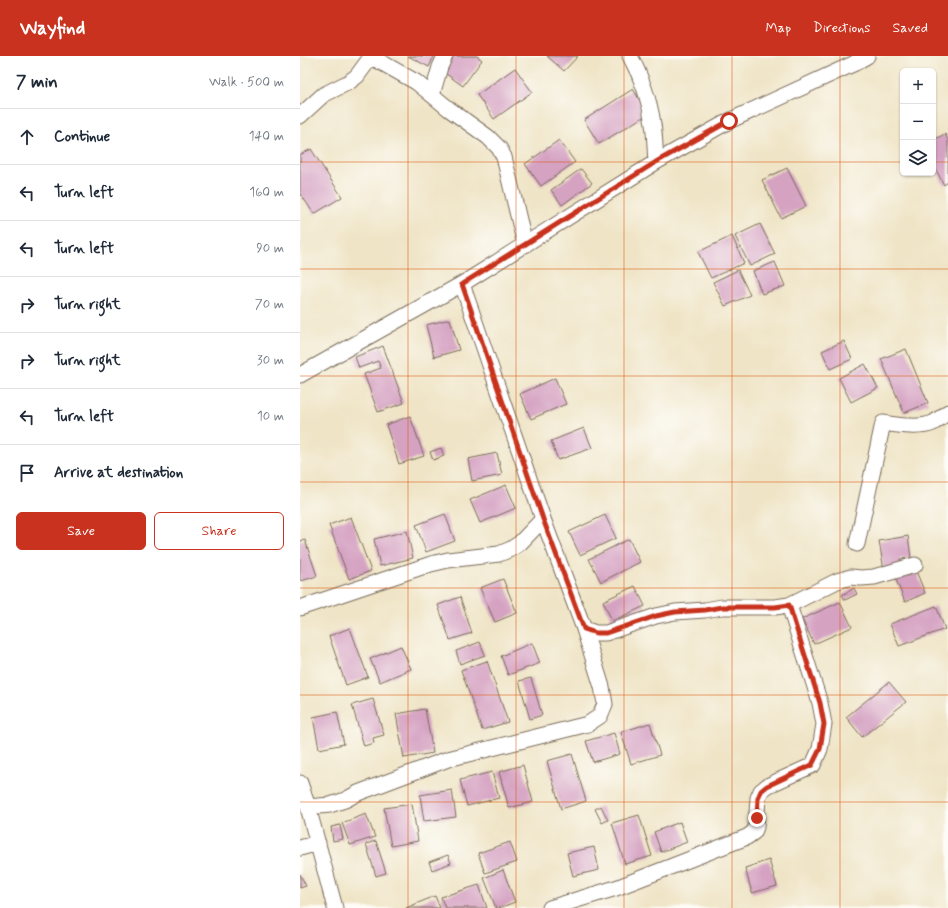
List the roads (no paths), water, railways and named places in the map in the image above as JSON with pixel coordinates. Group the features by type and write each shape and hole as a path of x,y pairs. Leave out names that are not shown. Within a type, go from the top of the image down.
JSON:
{"street":[{"path":"300,116 323,95 349,82 357,76 371,56 416,82 453,113 488,137 499,148 504,158 525,245"},
{"path":"432,95 440,67 445,56"},
{"path":"630,56 645,91 650,108 653,124 656,162"},
{"path":"300,375 462,284 656,162 729,121 853,64 867,56"},
{"path":"308,807 330,805 345,800 358,793 448,759 588,724 600,716 605,704 602,687 584,629 543,519 462,284"},
{"path":"858,544 883,423 902,426 932,423 948,412"},
{"path":"300,608 431,564 448,560 498,554 511,549 520,543 543,519"},
{"path":"584,629 596,633 606,633 656,616 675,612 722,607 775,607 789,605 837,581 851,577 874,577 915,565"},
{"path":"550,908 616,888 748,837 754,832 756,826 758,798 761,791 767,786 812,765 820,749 824,724 820,703 789,605"},
{"path":"300,783 308,807 335,908"},
{"path":"300,848 318,843"}]}
